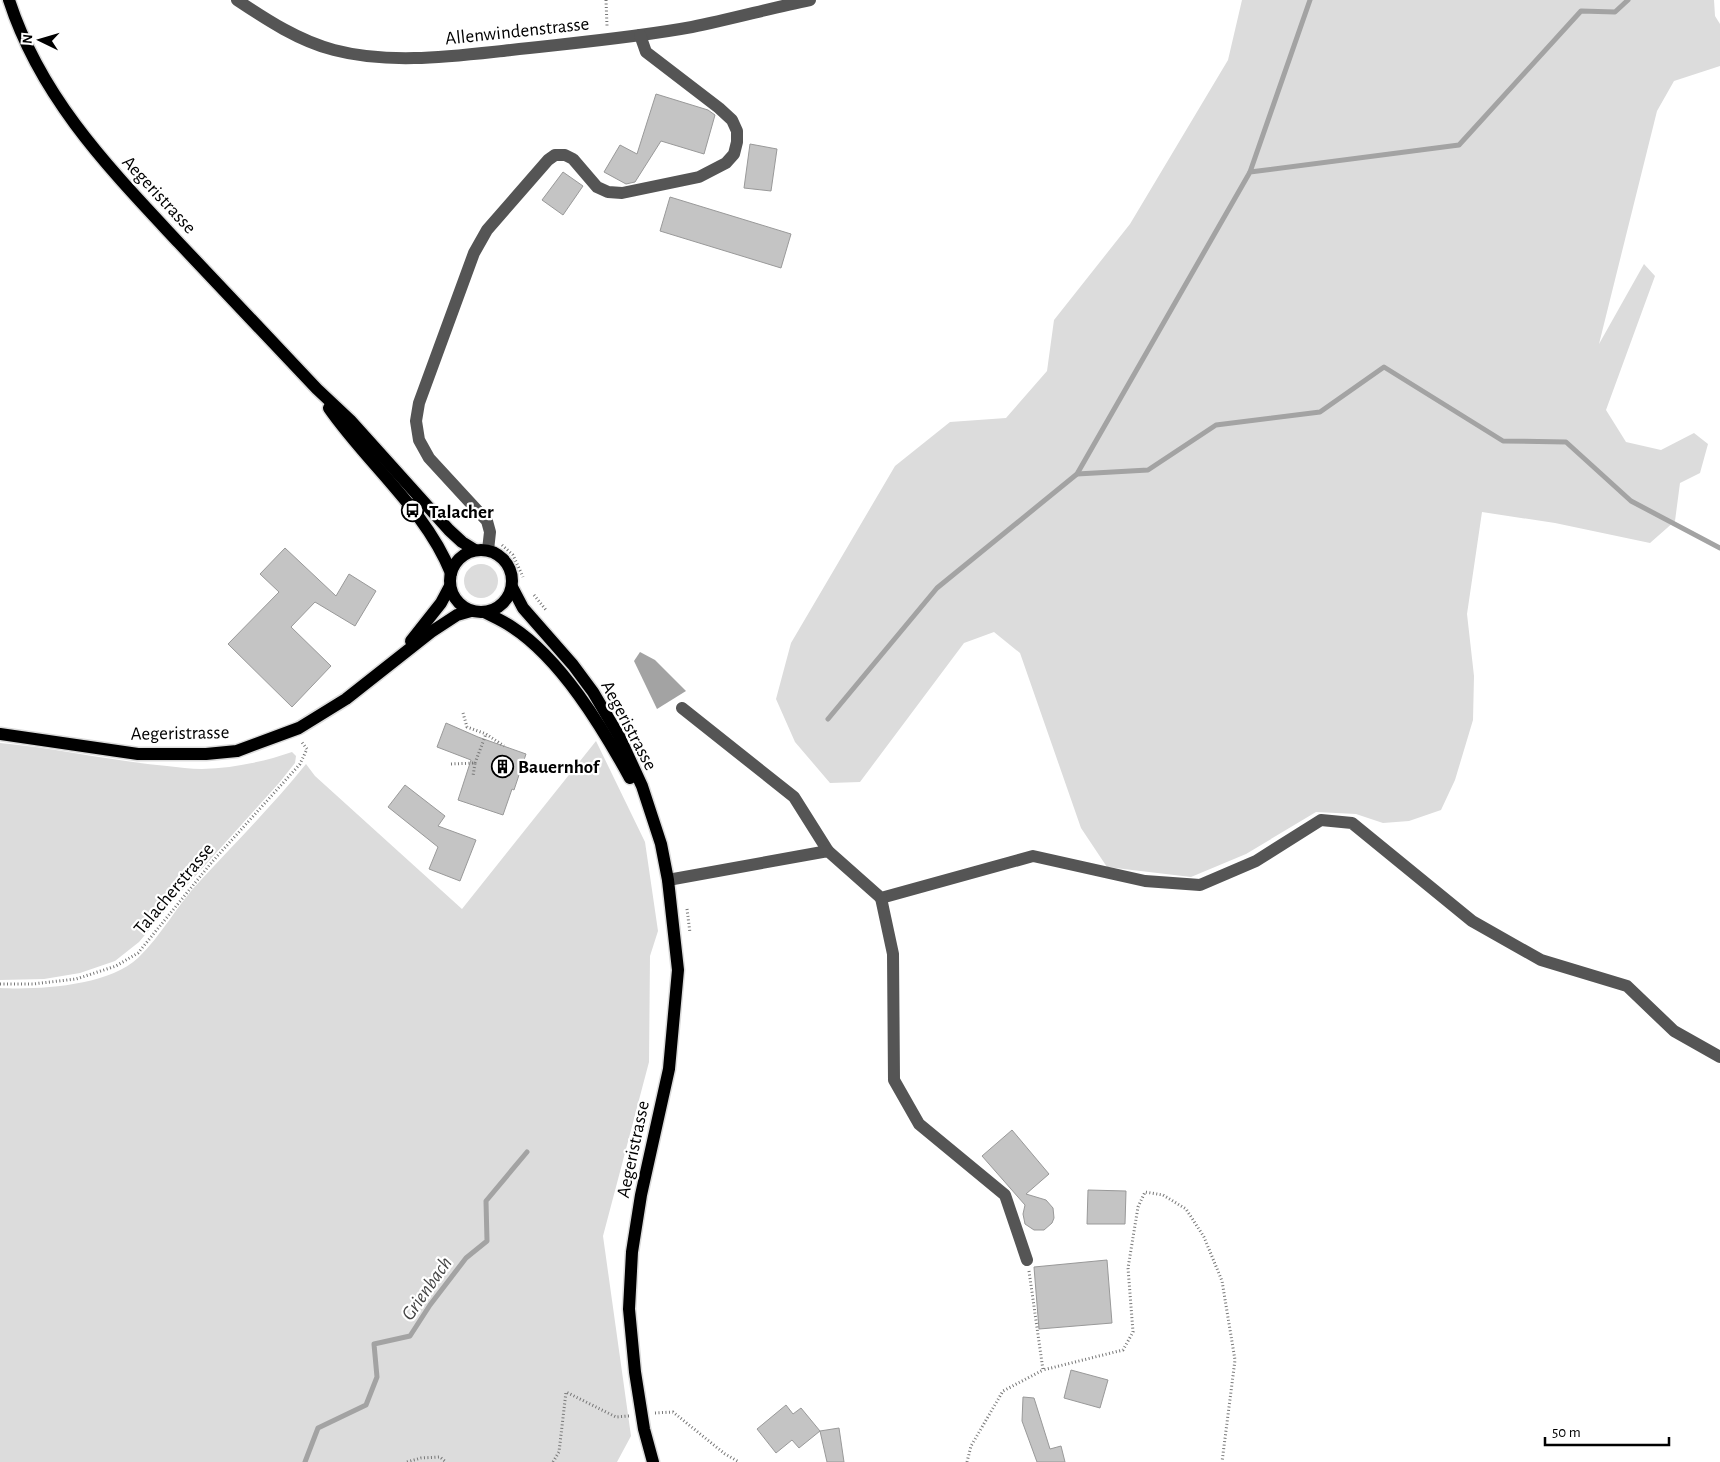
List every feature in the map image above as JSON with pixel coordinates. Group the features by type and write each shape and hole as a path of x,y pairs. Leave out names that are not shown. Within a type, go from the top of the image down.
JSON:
{"main road":[{"name":"Aegeristrasse","path":"9,0 30,54 47,85 85,139 122,182 316,390 350,420 449,530 462,542 475,550"},
{"name":"Aegeristrasse","path":"316,390 341,425 413,511 437,543 451,579 452,592 459,604 471,611"},
{"name":"Aegeristrasse","path":"489,545 505,560 510,568 513,577 512,587 523,608 573,665 610,719 642,786 660,844 668,880 678,970 669,1069 641,1196 634,1243 629,1309 635,1372 648,1414 653,1462"},
{"path":"475,550 489,545"},
{"name":"Aegeristrasse","path":"395,660 432,616 451,579 454,565 460,558 475,550"},
{"path":"484,612 491,611 504,603 510,595 512,587"},
{"name":"Aegeristrasse","path":"0,734 138,754 173,755 237,751 292,731 346,699 441,625 457,615 471,611 484,612 513,627 550,661 574,690 619,758 638,794 660,844"}],"street":[{"name":"Allenwindenstrasse","path":"237,0 294,35 316,45 361,56 447,57 640,35 693,26 810,0"},
{"path":"489,545 490,528 487,521 429,458 419,440 416,421 419,403 474,253 487,230 548,160 556,155 565,155 573,159 597,187 608,192 622,193 699,177 726,163 734,154 737,131 732,120 646,52 640,35"},
{"path":"682,708 794,797 828,851 881,898 893,954 894,1080 919,1124 1005,1195 1027,1260"},
{"path":"881,898 1033,856 1145,881 1200,885 1256,861 1321,820 1352,823 1472,921 1541,960 1627,986 1674,1031 1720,1057"},
{"path":"668,880 828,851"}],"path":[{"path":"606,0 607,39"},
{"path":"489,545 504,546 513,555 527,585"},
{"path":"531,592 549,614"},
{"path":"463,714 467,727 486,734 504,746"},
{"name":"Talacherstrasse","path":"0,984 33,984 76,979 116,966 138,953 212,862 300,764 307,748 292,731"},
{"path":"473,776 475,763 486,734"},
{"path":"451,764 475,763"},
{"path":"687,908 690,937"},
{"path":"967,1462 971,1446 1003,1391 1043,1370 1123,1350 1133,1332 1128,1268 1138,1207 1145,1192 1163,1195 1186,1209 1204,1237 1222,1281 1235,1360 1222,1462"},
{"path":"1027,1260 1043,1370"},
{"path":"553,1462 559,1452 566,1392 616,1417 673,1412 725,1454 739,1462"},
{"path":"648,1414 653,1404"},
{"path":"648,1414 656,1422"},
{"path":"407,1462 421,1458 440,1457 446,1462"}],"shaded area":[{"path":"1242,0 1714,0 1715,16 1720,24 1720,66 1674,81 1657,111 1599,344 1644,264 1655,276 1606,410 1626,442 1661,450 1694,433 1708,444 1700,473 1680,483 1675,521 1650,543 1555,523 1482,512 1467,614 1474,676 1473,720 1455,780 1441,810 1409,821 1383,823 1356,814 1316,812 1246,854 1191,877 1107,867 1081,828 1020,653 994,632 964,643 860,782 830,783 795,742 776,699 791,643 895,466 950,422 1006,418 1047,371 1054,320 1130,224 1228,60"},
{"path":"481,564 488,565 493,569 497,574 497,588 493,593 488,597 481,598 474,597 469,593 465,588 464,581 465,574 469,569 474,565"},
{"path":"640,652 655,660 686,691 657,709 634,661"},
{"path":"596,741 645,842 658,931 650,956 649,1062 603,1236 631,1436 617,1462 0,1462 0,988 53,987 91,980 109,975 138,958 155,940 192,890 306,764 315,776 462,909"},
{"path":"0,743 146,764 198,769 248,764 292,752 296,756 295,763 279,783 180,893 139,942 115,961 80,973 44,979 0,980"}],"building":[{"path":"656,94 708,110 715,115 704,154 661,141 635,182 626,184 604,172 620,145 637,154"},
{"path":"750,144 777,149 771,191 744,188"},
{"path":"563,172 583,186 563,215 542,200"},
{"path":"670,197 791,234 781,268 660,231"},
{"path":"285,548 336,596 349,574 376,591 355,626 315,602 291,627 331,666 292,707 228,644 279,592 260,574"},
{"path":"446,723 526,754 503,815 458,800 471,760 437,747"},
{"path":"405,785 445,816 438,826 476,840 460,881 429,869 438,847 388,807"},
{"path":"1012,1130 1049,1174 1026,1194 1046,1200 1053,1208 1054,1218 1052,1223 1044,1230 1034,1230 1025,1224 1023,1214 1025,1205 982,1156"},
{"path":"1088,1190 1126,1191 1125,1224 1087,1224"},
{"path":"1107,1260 1112,1323 1039,1329 1034,1267"},
{"path":"1071,1370 1108,1380 1100,1408 1064,1398"},
{"path":"1023,1397 1034,1398 1050,1449 1061,1446 1065,1462 1037,1462 1022,1421"},
{"path":"786,1405 793,1414 801,1408 820,1431 799,1448 792,1440 776,1453 757,1429"},
{"path":"839,1428 844,1462 827,1462 820,1431"}],"waterway":[{"path":"1250,172 1310,0"},
{"path":"828,719 937,588 1077,474 1250,172 1459,145 1581,11 1615,12 1628,0"},
{"path":"1077,474 1148,470 1216,425 1320,412 1384,367 1503,441 1566,442 1631,501 1720,548"},
{"name":"Grienbach","path":"305,1462 318,1428 366,1405 377,1377 374,1344 410,1336 430,1305 466,1258 487,1241 486,1201 527,1152"}],"place":[{"name":"Talacher","path":"413,511"},
{"name":"Bauernhof","path":"502,766"}]}
